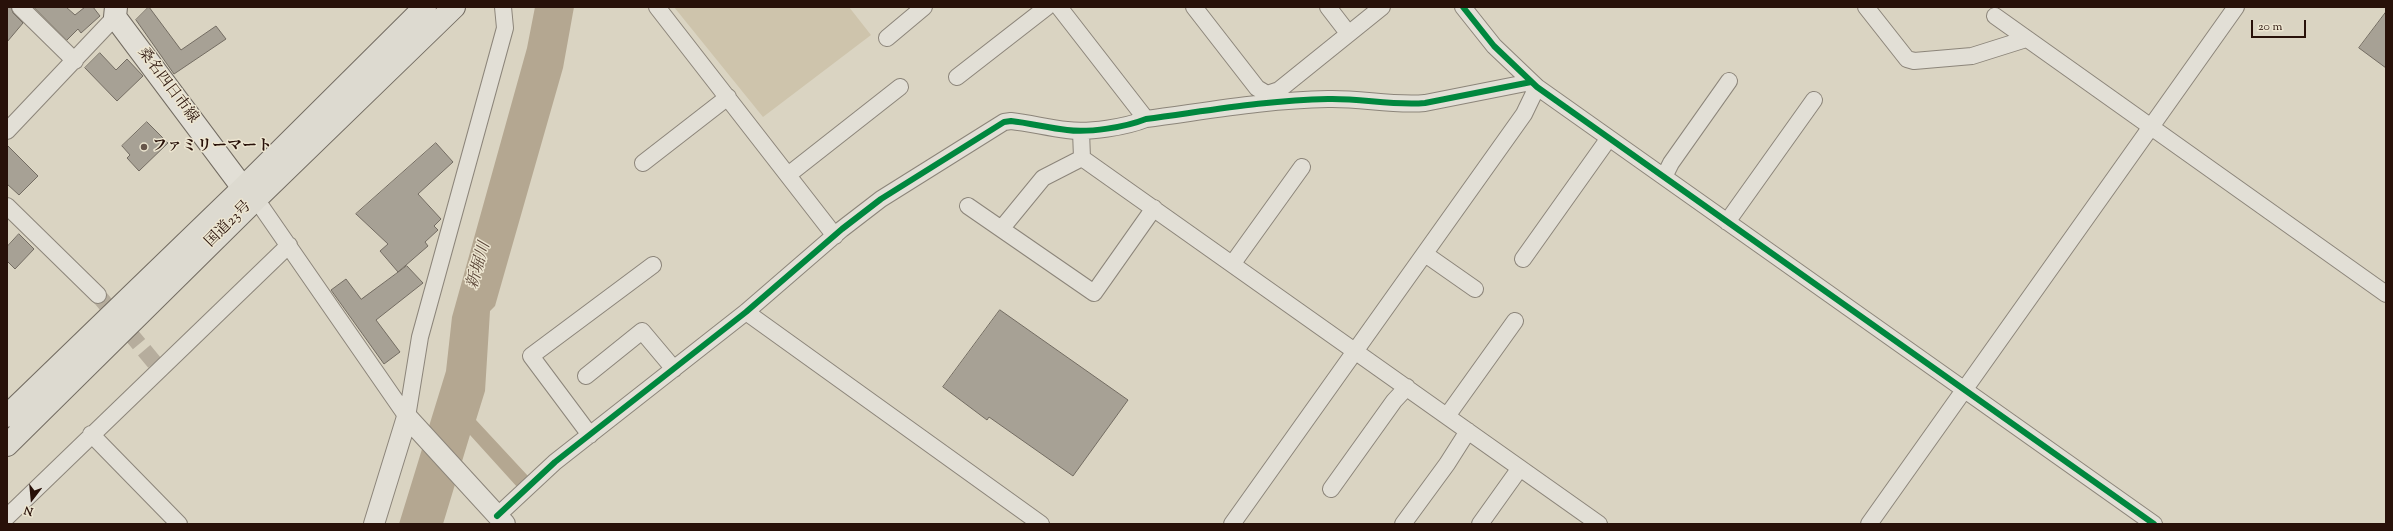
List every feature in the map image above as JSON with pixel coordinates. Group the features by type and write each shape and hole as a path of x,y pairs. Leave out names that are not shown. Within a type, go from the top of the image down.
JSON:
{"highway":[{"name":"国道23号","path":"7,445 249,194 425,7"},
{"name":"国道23号","path":"7,416 454,7"}],"main road":[{"name":"桑名四日市線","path":"116,12 249,194"}],"street":[{"path":"20,7 75,61"},
{"path":"374,524 407,417 420,336 505,28 503,7"},
{"path":"657,7 728,96 835,236"},
{"path":"887,38 924,7"},
{"path":"957,77 1047,7"},
{"path":"1059,7 1146,119"},
{"path":"1194,7 1257,88 1267,98"},
{"path":"1328,7 1348,33"},
{"path":"1267,98 1382,7"},
{"path":"1463,7 1494,46 1534,85 2154,524"},
{"path":"1866,7 1907,59 1914,61 1972,56 2026,39"},
{"path":"1869,524 2150,126 2236,7"},
{"path":"7,131 75,61 116,12"},
{"path":"1995,16 2386,294"},
{"path":"1664,177 1671,163 1729,81"},
{"path":"249,194 289,245 407,417 501,520 555,462 746,312 881,199 1004,122 1011,121 1068,131 1081,131 1132,125 1146,119 1267,98 1327,99 1410,104 1425,103 1534,85"},
{"path":"1232,524 1524,114 1534,85"},
{"path":"788,175 900,87"},
{"path":"643,163 728,96"},
{"path":"1727,222 1814,100"},
{"path":"1081,131 1082,158"},
{"path":"1523,259 1609,138"},
{"path":"1082,158 1233,263 1600,524"},
{"path":"1002,228 1043,178 1082,158"},
{"path":"1233,263 1302,167"},
{"path":"7,206 98,295"},
{"path":"968,206 1002,228 1094,293 1154,208"},
{"path":"7,517 91,434 289,245"},
{"path":"1425,254 1475,289"},
{"path":"590,435 531,356 653,265"},
{"path":"746,312 1041,524"},
{"path":"1447,416 1515,321"},
{"path":"586,376 642,331 674,370"},
{"path":"1331,489 1394,401 1407,387"},
{"path":"1403,524 1447,464 1468,431"},
{"path":"91,434 179,524"},
{"path":"1480,524 1520,468"}],"shaded area":[{"path":"674,7 849,7 871,35 763,117"}],"water":[{"name":"新堀川","path":"535,7 574,7 563,68 495,306 490,311 485,391 476,420 528,476 518,488 470,435 443,524 399,524 446,371 452,317 527,48"}],"building":[{"path":"7,7 11,7 13,13 23,23 7,42"},
{"path":"34,7 66,7 75,15 85,7 93,7 100,16 81,33 78,29 67,40"},
{"path":"149,7 181,50 216,26 226,39 174,74 136,20"},
{"path":"2386,12 2386,68 2359,48"},
{"path":"100,53 116,70 127,59 143,76 117,101 85,68"},
{"path":"147,122 168,143 139,171 127,158 130,155 122,146"},
{"path":"436,143 453,162 418,194 441,219 434,226 438,230 425,242 428,246 398,272 380,251 388,244 356,214"},
{"path":"7,145 38,176 19,195 7,184"},
{"path":"19,234 34,249 15,269 7,261 7,247"},
{"path":"407,266 423,283 376,320 400,352 384,364 331,290 346,279 361,299"},
{"path":"1000,310 1128,400 1073,476 989,417 987,420 943,387"}],"tunnel":[{"path":"98,295 159,368"}],"cycle path":[{"path":"1463,7 1494,46 1537,87 2154,524"},
{"path":"497,516 555,462 746,312 842,229 881,199 1004,122 1011,121 1067,130 1086,131 1128,125 1146,119 1282,101 1340,99 1401,104 1425,103 1531,82"}],"place":[{"name":"ファミリーマート","path":"144,147"}]}
